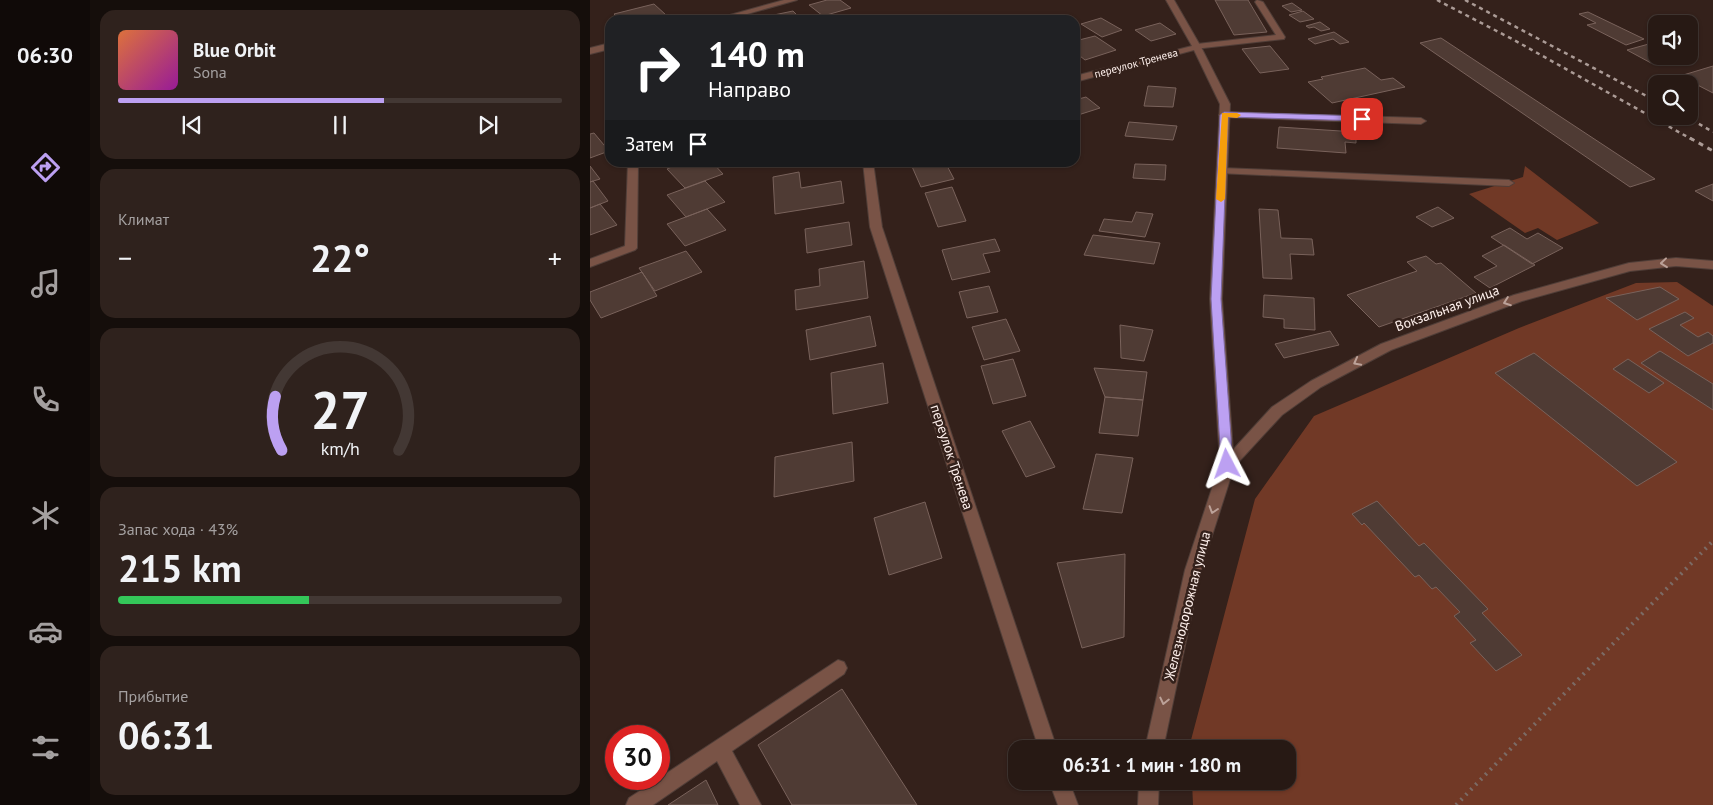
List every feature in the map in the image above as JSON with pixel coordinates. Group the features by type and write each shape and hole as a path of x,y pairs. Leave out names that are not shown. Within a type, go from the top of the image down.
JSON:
{"street":[{"path":"735,15 793,0"},
{"name":"Железнодорожная улица","path":"1156,740 1193,570 1227,464 1216,299 1225,104 1197,47 1170,0"},
{"name":"переулок Тренева","path":"1080,78 1197,47 1281,37 1259,2"},
{"path":"590,51 605,47"},
{"path":"1224,115 1421,121"},
{"path":"590,263 631,248 633,167"},
{"name":"переулок Тренева","path":"869,167 876,227 1045,740"},
{"path":"1222,170 1509,184"},
{"name":"Вокзальная улица","path":"1227,464 1277,411 1316,384 1386,346 1518,298 1629,267 1676,262 1713,265"},
{"path":"636,805 838,668"},
{"path":"720,748 751,805"},
{"path":"1062,790 1068,805"},
{"path":"1148,805 1149,790"}],"path":[{"path":"1456,805 1713,541"}],"shaded area":[{"path":"1525,166 1599,223 1557,240 1538,228 1525,233 1469,194 1523,177"},
{"path":"1677,282 1713,306 1713,805 1193,805 1192,790 1296,790 1296,740 1191,740 1255,499 1314,416 1519,328 1636,283"}],"building":[{"path":"827,0 840,0 851,8 822,15 809,5"},
{"path":"1215,0 1248,0 1267,32 1234,35"},
{"path":"1292,3 1302,10 1291,12 1282,6"},
{"path":"654,4 666,15 615,15"},
{"path":"793,11 797,15 774,15"},
{"path":"1303,11 1314,19 1300,22 1289,15"},
{"path":"1588,12 1644,39 1626,45 1587,25 1596,23 1579,14"},
{"path":"1101,18 1122,30 1102,37 1081,24"},
{"path":"1320,22 1330,29 1321,31 1314,27 1309,28 1306,26"},
{"path":"1160,23 1176,34 1151,41 1135,30"},
{"path":"1334,32 1349,42 1340,44 1333,39 1315,44 1308,39"},
{"path":"1095,36 1116,50 1085,60 1080,56 1080,40"},
{"path":"1441,38 1655,179 1630,187 1420,43"},
{"path":"1648,44 1648,61 1627,50"},
{"path":"1270,46 1289,69 1260,73 1242,49"},
{"path":"1713,66 1713,93 1698,85 1698,75 1683,75"},
{"path":"1365,68 1381,80 1393,78 1405,87 1332,103 1308,82 1323,79 1321,77"},
{"path":"1148,86 1176,88 1173,107 1144,106"},
{"path":"1086,97 1100,108 1080,114 1080,99"},
{"path":"1129,122 1177,126 1173,140 1125,136"},
{"path":"1279,127 1356,132 1356,143 1345,142 1346,153 1277,148"},
{"path":"594,133 605,146 605,152 590,158 590,134"},
{"path":"1135,164 1166,165 1165,180 1133,178"},
{"path":"590,166 600,179 590,182"},
{"path":"672,167 717,167 723,174 685,188 667,169"},
{"path":"912,167 948,167 954,179 921,187"},
{"path":"799,172 801,188 841,181 844,203 775,214 773,177"},
{"path":"593,181 608,201 590,208 590,182"},
{"path":"705,181 725,202 686,217 667,195"},
{"path":"1713,184 1713,201 1695,191"},
{"path":"952,187 966,221 938,227 925,193"},
{"path":"600,204 617,225 590,235 590,208"},
{"path":"1438,207 1454,218 1432,227 1416,217"},
{"path":"707,209 726,230 685,246 667,224"},
{"path":"1259,209 1278,210 1281,238 1312,239 1314,255 1290,254 1292,279 1263,278"},
{"path":"1136,212 1153,214 1145,237 1099,231 1104,219 1132,222"},
{"path":"849,222 852,245 807,253 805,229"},
{"path":"1510,228 1527,239 1538,233 1563,248 1532,264 1491,237"},
{"path":"1093,235 1160,243 1154,264 1084,255"},
{"path":"995,239 1000,251 983,254 990,272 952,280 942,250"},
{"path":"1504,245 1535,265 1490,288 1474,277 1497,266 1482,256"},
{"path":"686,251 702,272 655,291 639,268"},
{"path":"1426,256 1436,264 1441,263 1476,293 1379,327 1347,295 1417,271 1407,262"},
{"path":"864,261 868,298 796,310 795,290 820,286 819,269"},
{"path":"642,272 657,296 601,318 590,300 590,292"},
{"path":"989,286 998,312 967,318 959,292"},
{"path":"1660,287 1679,299 1637,320 1606,298"},
{"path":"1264,295 1314,298 1315,330 1284,328 1284,319 1263,317"},
{"path":"1685,312 1694,318 1680,325 1698,337 1708,332 1713,336 1713,343 1688,356 1649,329"},
{"path":"870,316 876,346 810,360 806,330"},
{"path":"1006,319 1020,351 984,360 972,327"},
{"path":"1120,325 1153,330 1144,361 1121,358"},
{"path":"1330,331 1339,345 1284,358 1275,344"},
{"path":"1660,351 1713,384 1713,410 1641,363"},
{"path":"1534,353 1677,462 1637,486 1495,373"},
{"path":"1013,359 1026,396 993,404 981,366"},
{"path":"1628,359 1664,383 1649,393 1613,369"},
{"path":"883,363 888,403 833,414 831,373"},
{"path":"1094,368 1147,372 1143,400 1105,397"},
{"path":"1105,397 1143,400 1138,436 1099,433"},
{"path":"1030,421 1055,467 1026,477 1002,431"},
{"path":"852,442 854,481 774,497 775,457"},
{"path":"1096,454 1133,458 1122,513 1083,509"},
{"path":"1377,501 1419,546 1424,543 1488,609 1482,613 1522,655 1496,671 1470,643 1476,640 1454,616 1460,612 1436,587 1432,589 1419,575 1415,577 1364,523 1362,525 1352,514"},
{"path":"925,502 942,558 889,575 874,518"},
{"path":"1125,554 1124,637 1082,648 1057,563"},
{"path":"842,689 917,805 792,805 758,745"},
{"path":"706,780 718,805 668,805"}],"railway":[{"path":"1437,0 1514,40 1693,140"},
{"path":"1465,0 1648,97"},
{"path":"1698,123 1713,132"},
{"path":"1690,138 1713,151"}],"slow traffic":[{"path":"1221,199 1224,115 1237,115"}],"route":[{"path":"1227,464 1216,299 1224,115 1362,119"}]}
